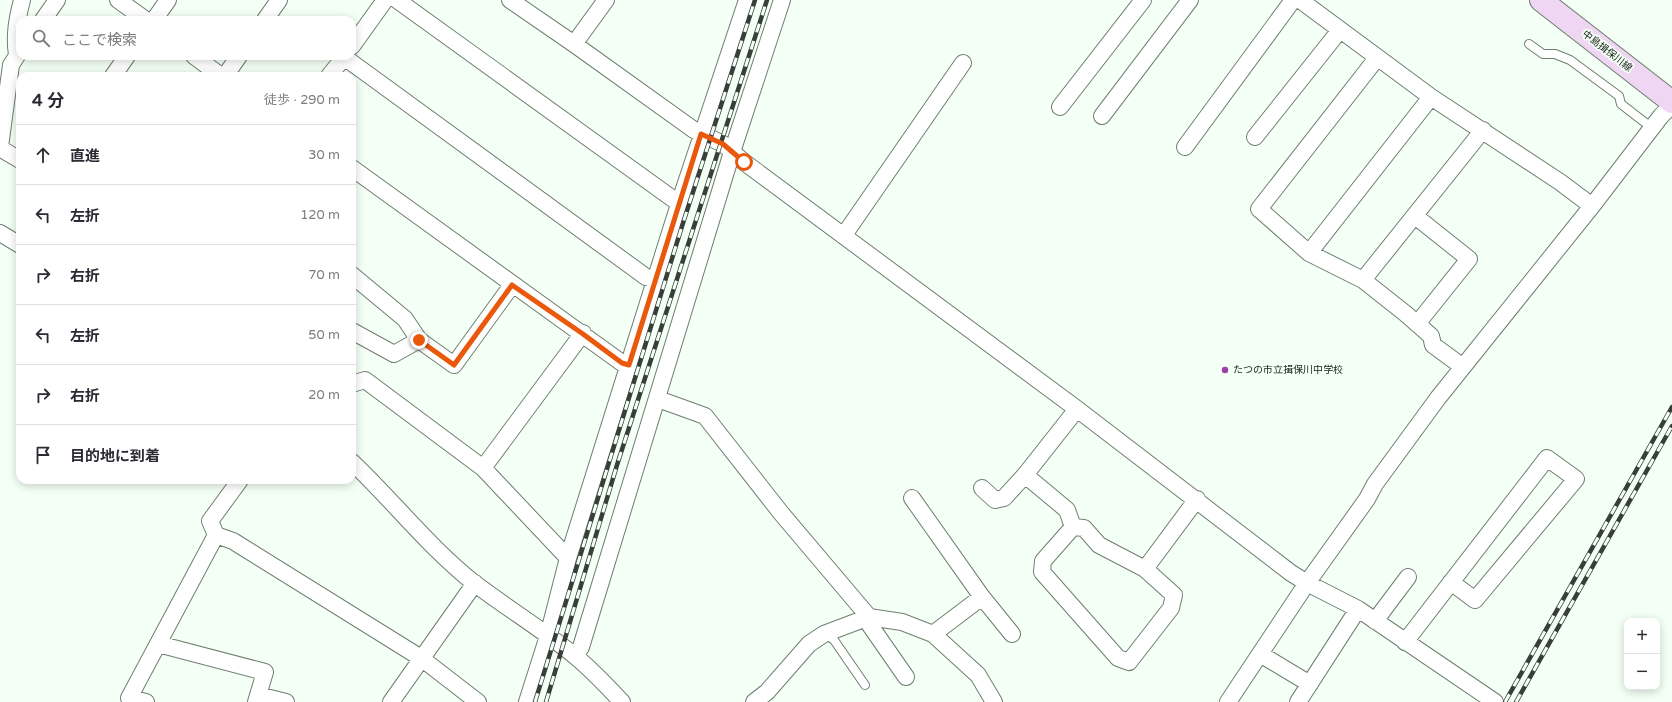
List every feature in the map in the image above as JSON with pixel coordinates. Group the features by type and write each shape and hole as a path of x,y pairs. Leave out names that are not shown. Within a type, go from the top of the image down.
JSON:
{"main road":[{"name":"中島揖保川線","path":"1542,0 1672,102"}],"street":[{"path":"17,16 22,0"},
{"path":"46,16 57,0"},
{"path":"118,0 140,16"},
{"path":"157,16 168,0"},
{"path":"268,16 279,0"},
{"path":"356,40 385,0"},
{"path":"397,0 673,199 680,201"},
{"path":"510,0 701,134 723,144 744,162 1197,499 1291,573 1358,609 1496,702"},
{"path":"574,44 606,0"},
{"path":"527,702 548,636 568,558 655,280 701,134 747,0"},
{"path":"575,656 580,647 658,399 732,152 782,0"},
{"path":"1060,107 1143,0"},
{"path":"1102,116 1190,0"},
{"path":"1185,147 1293,0"},
{"path":"1300,0 1431,97 1560,182 1592,206"},
{"path":"16,21 16,47"},
{"path":"1255,137 1340,30"},
{"path":"16,56 11,65 0,147 16,158"},
{"path":"1377,58 1259,209 1309,253 1363,280 1431,336 1433,345 1462,368"},
{"path":"116,72 124,60"},
{"path":"199,60 216,72"},
{"path":"228,72 236,60"},
{"path":"333,72 342,60"},
{"path":"356,60 646,277 655,280"},
{"path":"844,235 963,63"},
{"path":"1309,253 1431,97"},
{"path":"1228,702 1307,582 1367,499 1375,484 1462,368 1592,206 1652,128 1672,105"},
{"path":"1363,280 1483,130"},
{"path":"356,171 512,285 622,363 629,365"},
{"path":"1415,216 1469,259 1417,324"},
{"path":"0,233 16,242"},
{"path":"356,279 405,319 419,340 454,365 512,285"},
{"path":"356,333 394,354 419,340"},
{"path":"483,468 583,334"},
{"path":"356,383 365,380 483,468 568,558"},
{"path":"658,399 705,416 781,513 867,618 906,677"},
{"path":"982,488 995,500 1004,498 1025,475 1077,409"},
{"path":"1405,642 1451,582 1547,458 1576,480 1475,600 1451,582"},
{"path":"356,466 439,553 475,583 575,656 603,681 622,702"},
{"path":"1025,475 1067,510 1073,527"},
{"path":"237,484 210,521 216,535 233,541 421,658 478,702"},
{"path":"912,498 982,597 1012,634"},
{"path":"1145,569 1197,499"},
{"path":"1073,527 1084,528 1099,545 1145,569 1174,594 1170,608 1129,662 1118,658 1042,572 1043,561 1073,527"},
{"path":"146,702 129,698 216,535"},
{"path":"1375,621 1408,577"},
{"path":"391,702 475,583"},
{"path":"933,634 982,597"},
{"path":"1298,702 1358,609"},
{"path":"754,702 767,692 809,644 824,634 867,618 902,622 933,634 978,675 994,702"},
{"path":"158,644 265,672 257,699 286,702"},
{"path":"1260,654 1310,684"}],"lane":[{"path":"1529,44 1543,54 1555,54 1570,60 1619,96 1621,104 1652,128"},
{"path":"824,634 834,640 865,685"}],"railway":[{"path":"535,702 683,223 755,0"},
{"path":"546,702 617,465 767,0"},
{"path":"1505,702 1672,407"},
{"path":"1516,702 1672,426"}],"place":[{"name":"たつの市立揖保川中学校","path":"1225,370"}],"route":[{"path":"419,340 454,365 512,285 622,363 629,365 701,134 723,144 744,162"}]}
